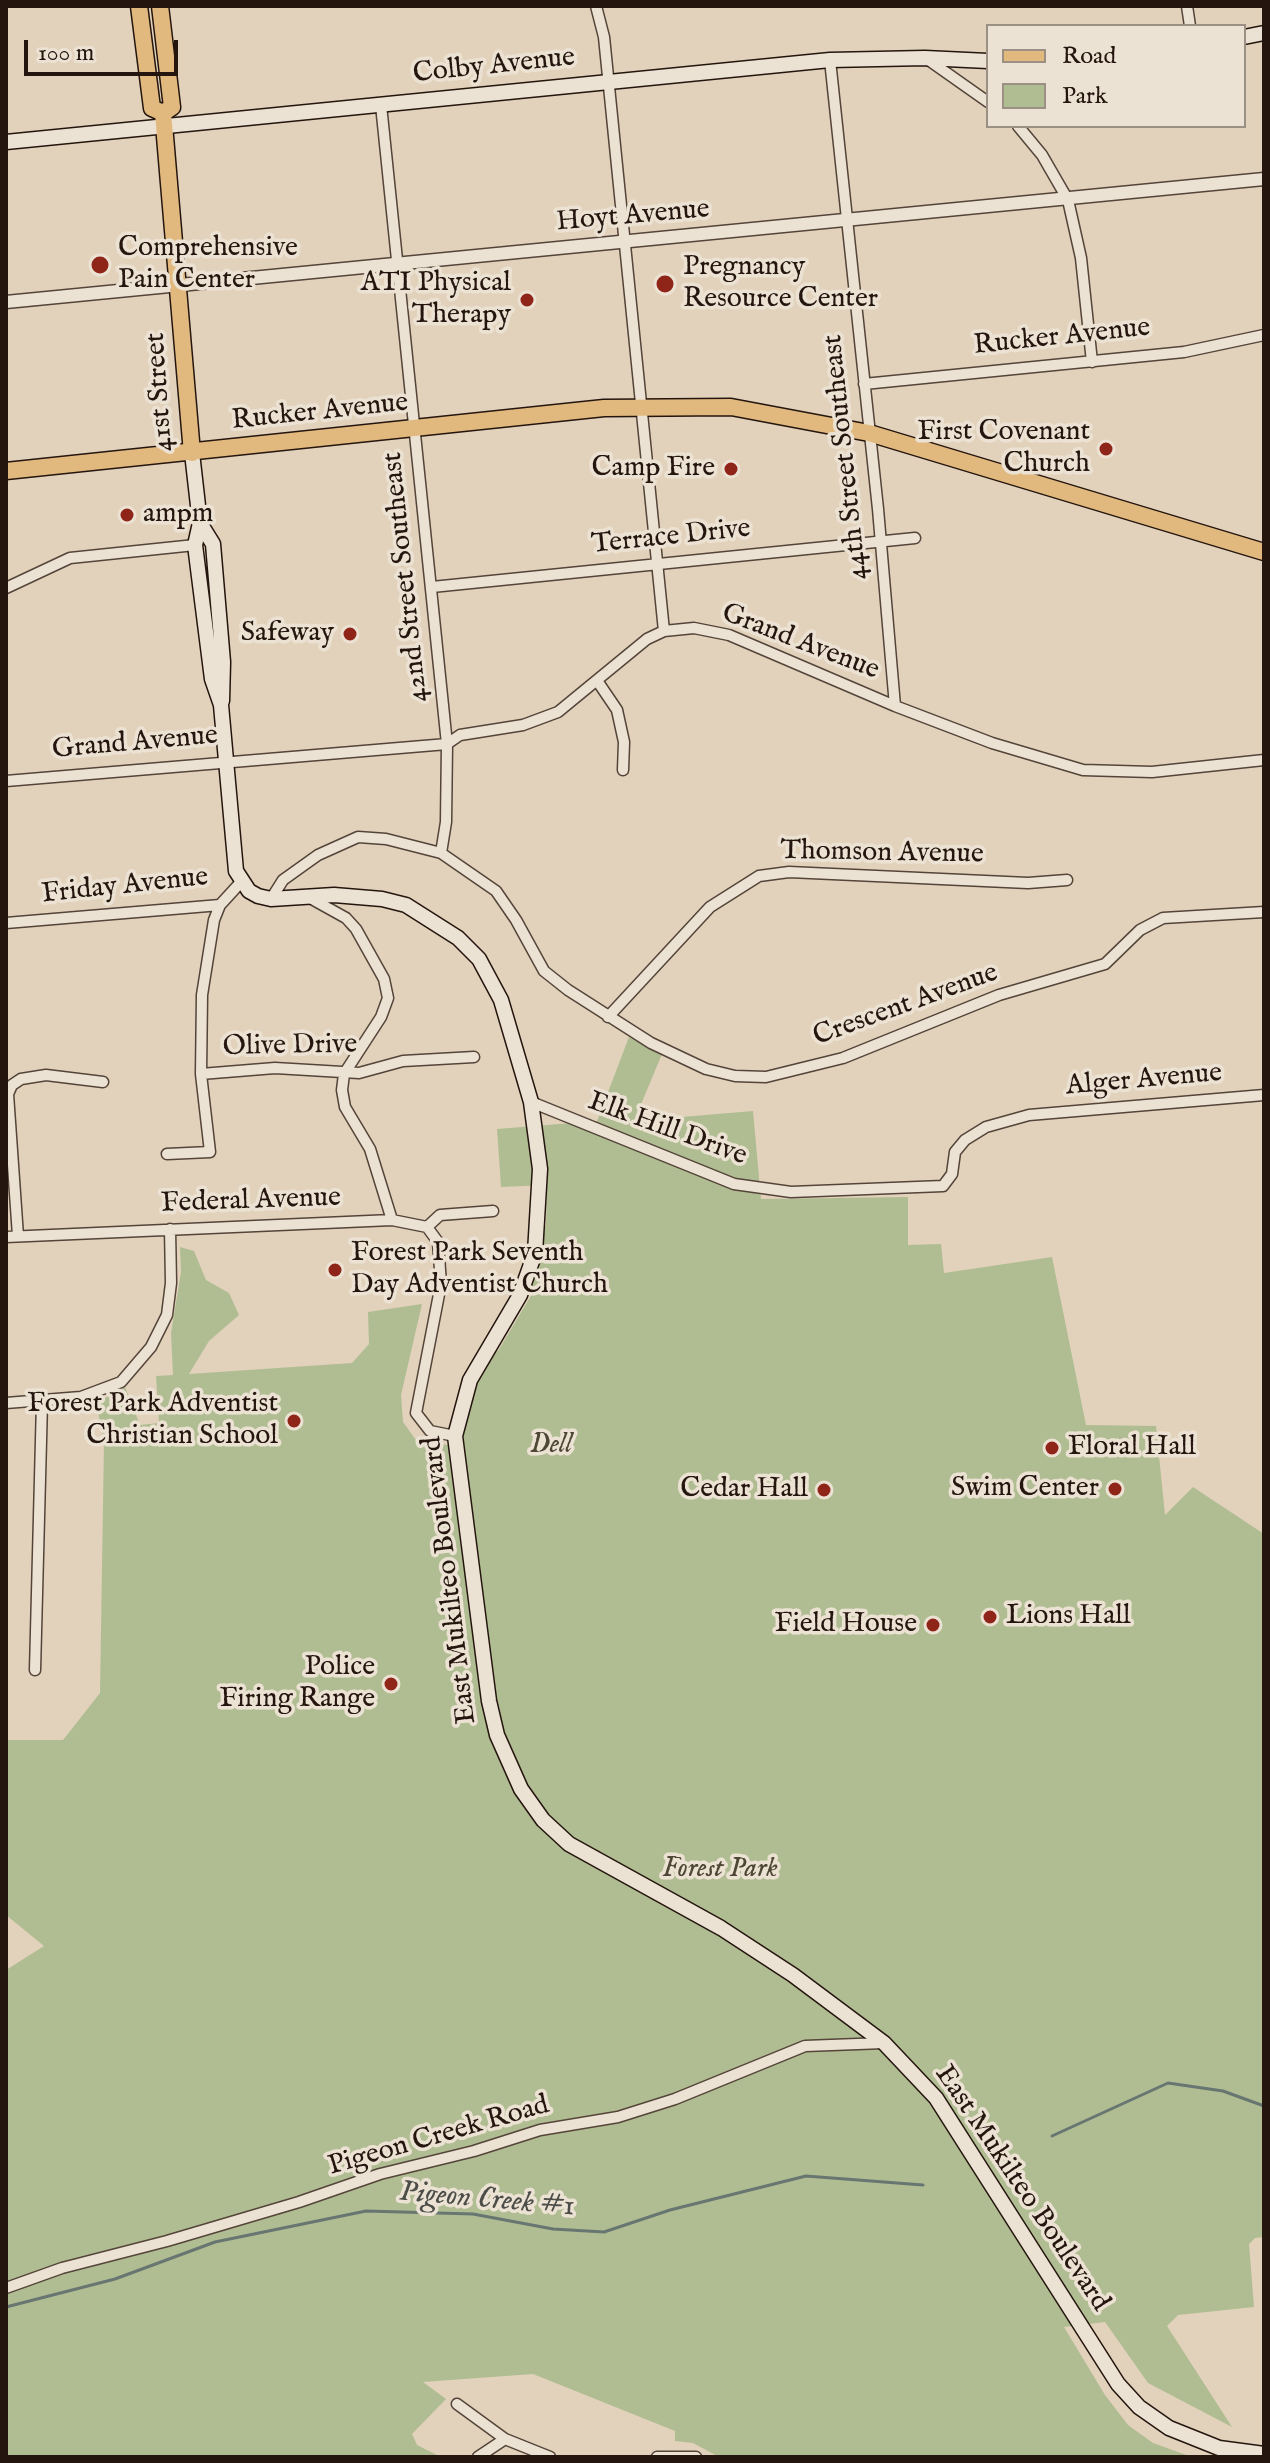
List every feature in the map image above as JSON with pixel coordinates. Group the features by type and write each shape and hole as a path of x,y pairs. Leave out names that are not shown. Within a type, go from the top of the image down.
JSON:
{"main road":[{"name":"41st Street","path":"139,6 152,108 164,120"},
{"name":"41st Street","path":"160,6 172,107 164,120 200,523 195,545 211,612"},
{"name":"Colby Avenue","path":"6,142 164,120 381,105 830,60 925,58 986,61"},
{"name":"Rucker Avenue","path":"6,471 639,406 731,407 869,433 1264,552"},
{"name":"41st Street","path":"200,523 213,544 212,679 221,705 236,871 242,881"},
{"path":"242,881 249,891 271,899"},
{"name":"East Mukilteo Boulevard","path":"271,899 362,897 406,905 458,938 479,959 501,1000 531,1102 540,1169 535,1253 520,1295 470,1380 455,1436 497,1735 521,1789 543,1820 590,1859 721,1928 793,1975 884,2043 936,2098 1118,2384 1139,2407 1169,2428 1219,2448 1264,2454"}],"street":[{"path":"596,6 603,25 664,631"},
{"path":"925,58 986,101"},
{"name":"44th Street Southeast","path":"830,60 895,706"},
{"name":"42nd Street Southeast","path":"381,105 447,744 446,822 441,853"},
{"path":"1020,128 1042,155 1068,200 1081,258 1092,362"},
{"name":"Hoyt Avenue","path":"6,302 1264,179"},
{"name":"Rucker Avenue","path":"864,384 1184,352 1264,335"},
{"name":"Terrace Drive","path":"432,587 915,538"},
{"path":"6,588 70,558 195,545"},
{"name":"Grand Avenue","path":"6,781 224,760 447,744 460,735 523,725 558,712 647,639 664,631 694,628 729,635 895,706 992,743 1090,771 1152,772 1264,760"},
{"path":"598,682 617,710 624,742 623,770"},
{"name":"Crescent Avenue","path":"271,899 283,880 318,855 358,837 386,839 441,853 496,891 544,971 608,1017 651,1043 706,1069 735,1076 766,1077 843,1058 999,995 1105,964 1140,930 1163,918 1264,912"},
{"name":"Thomson Avenue","path":"608,1017 710,907 759,876 789,872 1028,883 1067,880"},
{"name":"Friday Avenue","path":"6,923 220,905 242,881"},
{"path":"308,897 346,918 356,929 384,979 388,998 381,1017 344,1074 345,1107 370,1149 392,1220"},
{"path":"167,1154 210,1152 201,1074 202,995 210,942 220,905"},
{"name":"Olive Drive","path":"201,1074 275,1068 315,1069 344,1074 403,1061 474,1057"},
{"path":"18,1236 10,1163 8,1094 12,1085 21,1079 46,1075 103,1082"},
{"name":"Alger Avenue","path":"791,1192 943,1186 952,1174 955,1152 965,1140 986,1127 1029,1115 1264,1095"},
{"name":"Elk Hill Drive","path":"531,1102 734,1184 791,1192"},
{"path":"455,1436 430,1431 416,1413 441,1284 438,1242 427,1227 440,1215 493,1211"},
{"name":"Federal Avenue","path":"6,1237 392,1220 427,1227"},
{"path":"6,1403 81,1397 121,1382 151,1347 167,1315 171,1283 170,1229"},
{"path":"35,1670 42,1402"},
{"name":"Pigeon Creek Road","path":"6,2288 62,2268 299,2202 380,2174 474,2151 540,2130 618,2117 675,2099 805,2046 884,2043"},
{"path":"457,2404 505,2439 550,2457"},
{"path":"478,2457 505,2439"},
{"path":"657,2457 696,2457"}],"green space":[{"name":"Forest Park","path":"629,1037 662,1054 634,1121 753,1111 761,1199 908,1197 908,1245 941,1244 944,1273 1052,1257 1086,1425 1156,1426 1165,1515 1193,1487 1264,1534 1264,2237 1255,2238 1249,2244 1254,2307 1178,2315 1167,2326 1232,2427 1148,2383 1105,2322 1064,2327 1105,2395 1128,2425 1153,2443 1192,2457 719,2457 693,2443 675,2441 675,2431 533,2374 423,2382 446,2399 412,2434 417,2445 441,2457 6,2457 6,1970 44,1946 6,1915 6,1740 63,1740 100,1693 104,1441 96,1403 125,1387 140,1425 159,1423 156,1376 173,1375 171,1333 181,1272 180,1247 194,1251 206,1280 229,1293 239,1315 209,1341 189,1374 352,1363 369,1344 368,1312 422,1304 401,1395 403,1422 416,1440 448,1445 463,1441 473,1380 492,1353 498,1351 532,1294 528,1291 546,1224 547,1185 501,1187 497,1129 597,1121"}],"waterway":[{"name":"Pigeon Creek #1","path":"1052,2136 1168,2083 1223,2091 1264,2106"},
{"name":"Pigeon Creek #1","path":"6,2307 115,2279 215,2242 366,2211 473,2214 553,2229 604,2232 670,2210 806,2176 923,2185"}],"place":[{"name":"Comprehensive Pain Center","path":"100,265"},
{"name":"Pregnancy Resource Center","path":"665,284"},
{"name":"ATI Physical Therapy","path":"527,300"},
{"name":"First Covenant Church","path":"1106,449"},
{"name":"Camp Fire","path":"731,469"},
{"name":"ampm","path":"127,515"},
{"name":"Safeway","path":"350,634"},
{"name":"Forest Park Seventh Day Adventist Church","path":"335,1270"},
{"name":"Forest Park Adventist Christian School","path":"294,1421"},
{"name":"Floral Hall","path":"1052,1448"},
{"name":"Swim Center","path":"1115,1489"},
{"name":"Cedar Hall","path":"824,1490"},
{"name":"Lions Hall","path":"990,1617"},
{"name":"Field House","path":"933,1625"},
{"name":"Police Firing Range","path":"391,1684"}],"park label":[{"name":"Dell","path":"551,1446"}]}
